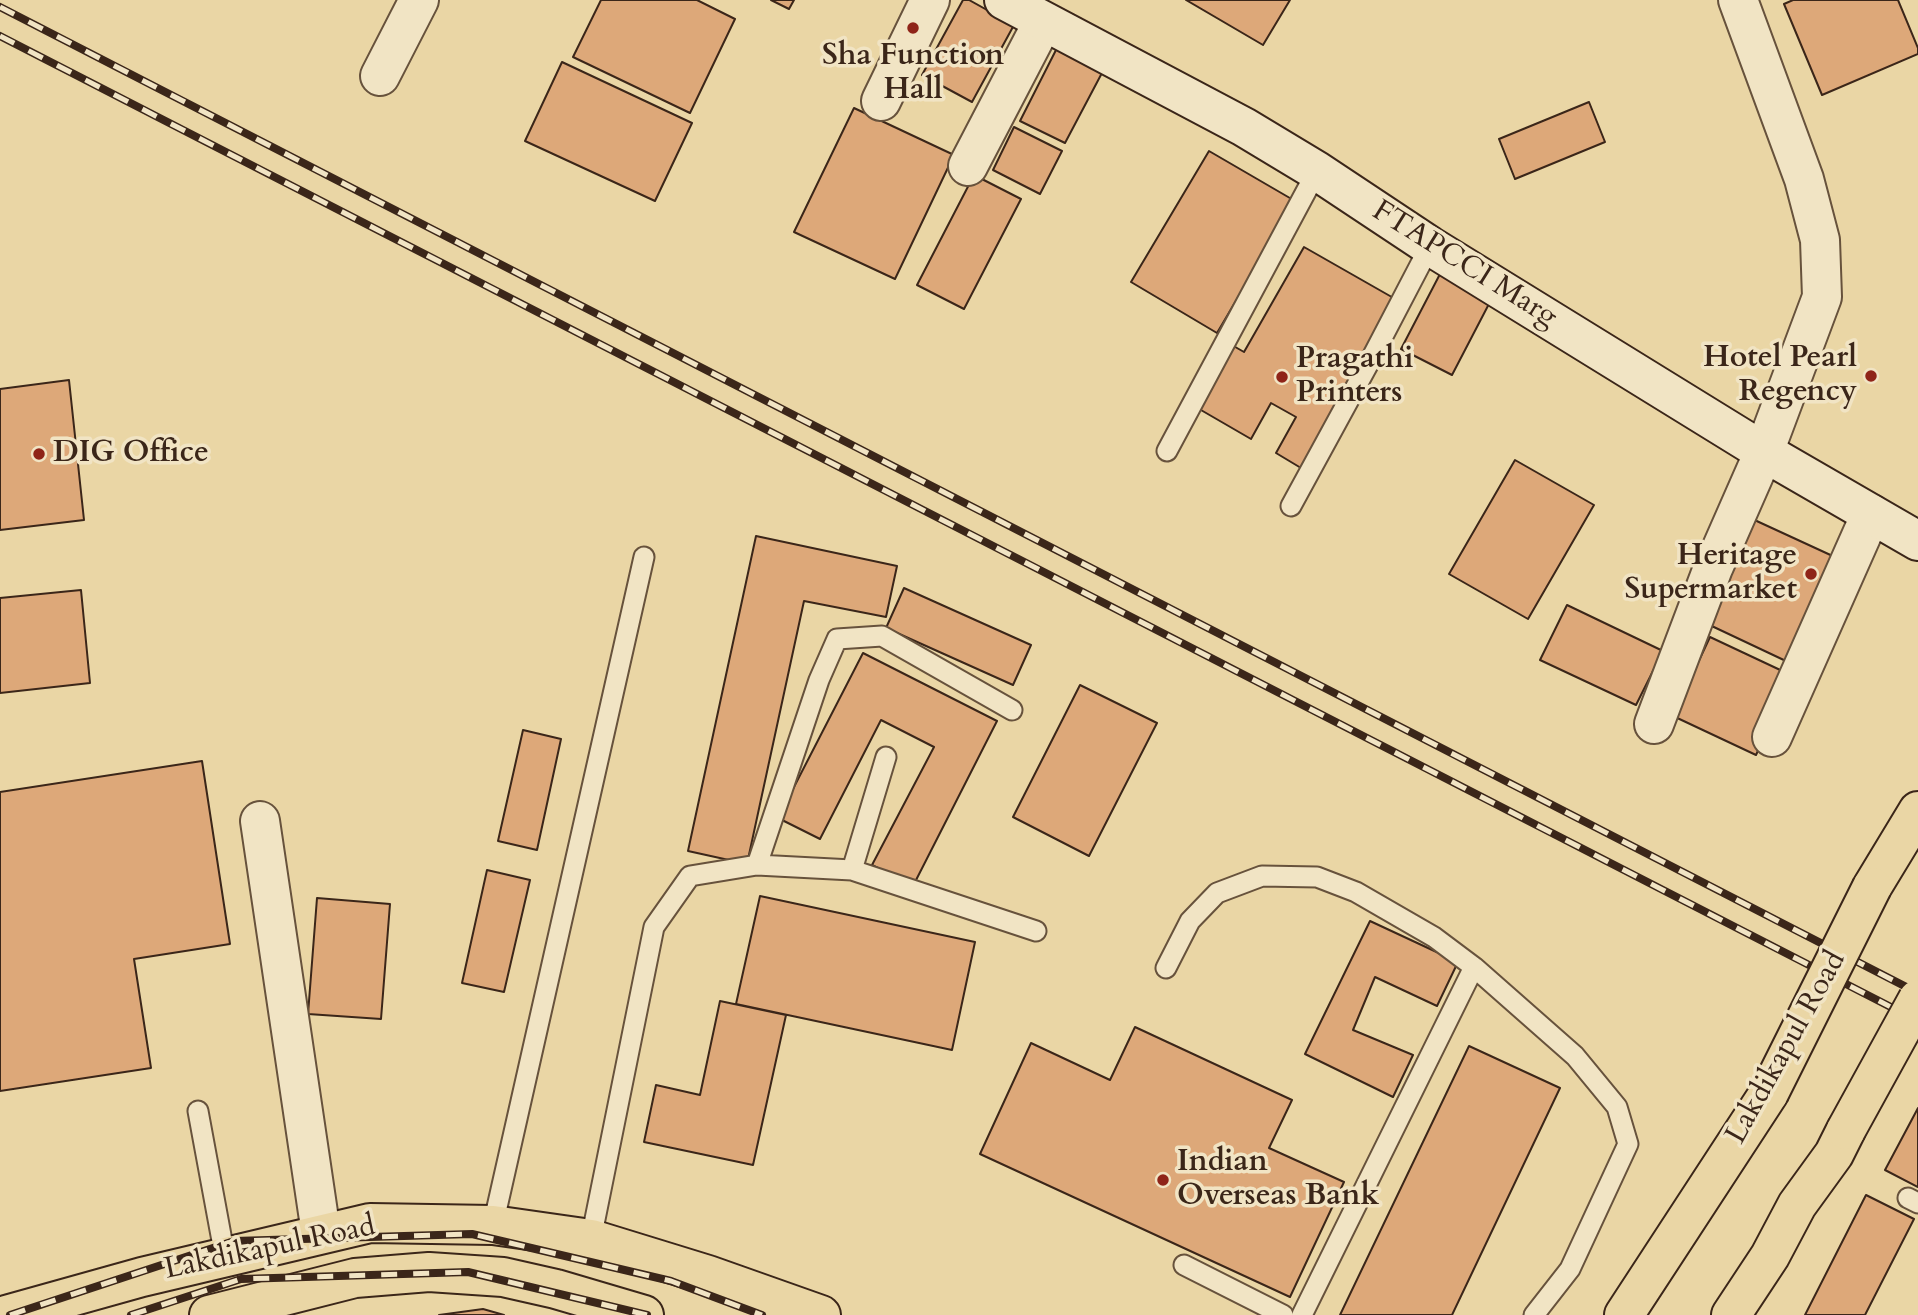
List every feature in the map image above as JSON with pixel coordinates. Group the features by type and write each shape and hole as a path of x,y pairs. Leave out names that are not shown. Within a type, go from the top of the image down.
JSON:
{"highway":[{"name":"Lakdikapul Road","path":"1624,1315 1769,1093 1872,887 1918,811"},
{"path":"1731,1315 1770,1256 1797,1205 1833,1154 1918,999"},
{"name":"Lakdikapul Road","path":"6,1315 142,1277 370,1223 494,1225 591,1239 708,1275 821,1315"},
{"name":"Lakdikapul Road","path":"209,1315 355,1278 429,1272 503,1277 556,1289 643,1315"}],"street":[{"path":"380,76 419,0"},
{"path":"881,101 930,0"},
{"name":"FTAPCCI Marg","path":"1004,0 1244,127 1317,171 1430,246 1764,452 1918,541"},
{"path":"1654,724 1713,568 1764,452 1822,297 1820,240 1804,179 1738,0"},
{"path":"968,166 1043,22"},
{"path":"1772,737 1871,514"},
{"path":"260,821 321,1233"}],"lane":[{"path":"1167,451 1317,171"},
{"path":"1291,506 1430,246"},
{"path":"494,1225 644,557"},
{"path":"757,865 819,680 836,639 882,636 1012,710"},
{"path":"852,870 886,757"},
{"path":"591,1239 654,927 690,876 757,865 852,870 1036,931"},
{"path":"1166,968 1190,921 1217,893 1262,876 1317,877 1356,892 1434,937 1474,967 1575,1056 1617,1107 1628,1144 1570,1269 1534,1315"},
{"path":"1302,1315 1474,967"},
{"path":"198,1111 225,1257"},
{"path":"1184,1265 1283,1315"}],"building":[{"path":"601,0 697,0 735,19 690,113 573,57"},
{"path":"771,0 794,0 789,9"},
{"path":"963,0 969,0 1014,25 972,102 922,75"},
{"path":"1186,0 1290,0 1263,45"},
{"path":"1793,0 1898,0 1918,54 1822,95 1784,4"},
{"path":"1057,48 1103,71 1065,143 1020,121"},
{"path":"562,62 692,123 655,201 525,141"},
{"path":"1589,102 1605,142 1515,179 1499,139"},
{"path":"854,108 954,155 895,279 794,232"},
{"path":"1014,127 1062,151 1040,194 993,170"},
{"path":"1209,151 1295,201 1217,333 1131,282"},
{"path":"974,175 1021,199 964,309 917,285"},
{"name":"Pragathi Printers","path":"1304,247 1397,300 1301,468 1276,453 1296,417 1271,403 1251,439 1194,406 1230,344 1244,352"},
{"path":"1440,274 1491,300 1452,375 1401,349"},
{"name":"DIG Office","path":"69,380 84,520 0,530 0,389"},
{"path":"1515,460 1594,505 1528,619 1449,574"},
{"path":"1748,517 1837,558 1788,662 1699,620"},
{"path":"756,536 897,566 886,617 804,601 747,864 688,851"},
{"path":"904,588 1031,645 1013,685 886,628"},
{"path":"81,590 90,683 0,693 0,598"},
{"path":"1567,605 1663,651 1636,705 1540,660"},
{"path":"1710,637 1793,676 1756,755 1673,716"},
{"path":"863,653 997,721 913,886 872,865 934,747 881,720 820,839 778,818"},
{"path":"1080,685 1157,723 1089,856 1013,817"},
{"path":"523,730 561,739 537,850 498,841"},
{"path":"202,761 230,944 134,959 151,1068 0,1091 0,792"},
{"path":"487,870 530,880 504,992 462,983"},
{"path":"760,896 975,942 952,1050 736,1004"},
{"path":"317,898 390,904 381,1019 308,1014"},
{"path":"1370,921 1458,962 1437,1006 1375,977 1353,1030 1413,1055 1393,1097 1305,1054"},
{"path":"720,1001 786,1015 753,1165 644,1142 656,1085 700,1095"},
{"path":"1135,1027 1292,1100 1269,1148 1344,1182 1290,1297 980,1154 1031,1043 1110,1080"},
{"path":"1469,1046 1560,1088 1452,1315 1340,1315"},
{"path":"1918,1108 1918,1187 1885,1170"},
{"path":"1866,1195 1914,1219 1865,1315 1805,1315"},
{"path":"483,1309 504,1315 439,1315"}],"railway":[{"path":"0,7 1918,993"},
{"path":"0,36 1918,1021"},
{"path":"10,1315 234,1241 472,1234 671,1281 762,1315"},
{"path":"131,1315 241,1279 468,1272 647,1315"}],"place":[{"name":"Sha Function Hall","path":"913,28"},
{"name":"Hotel Pearl Regency","path":"1871,376"},
{"name":"Pragathi Printers","path":"1282,377"},
{"name":"DIG Office","path":"39,454"},
{"name":"Heritage Supermarket","path":"1811,574"},
{"name":"Indian Overseas Bank","path":"1163,1180"}]}
